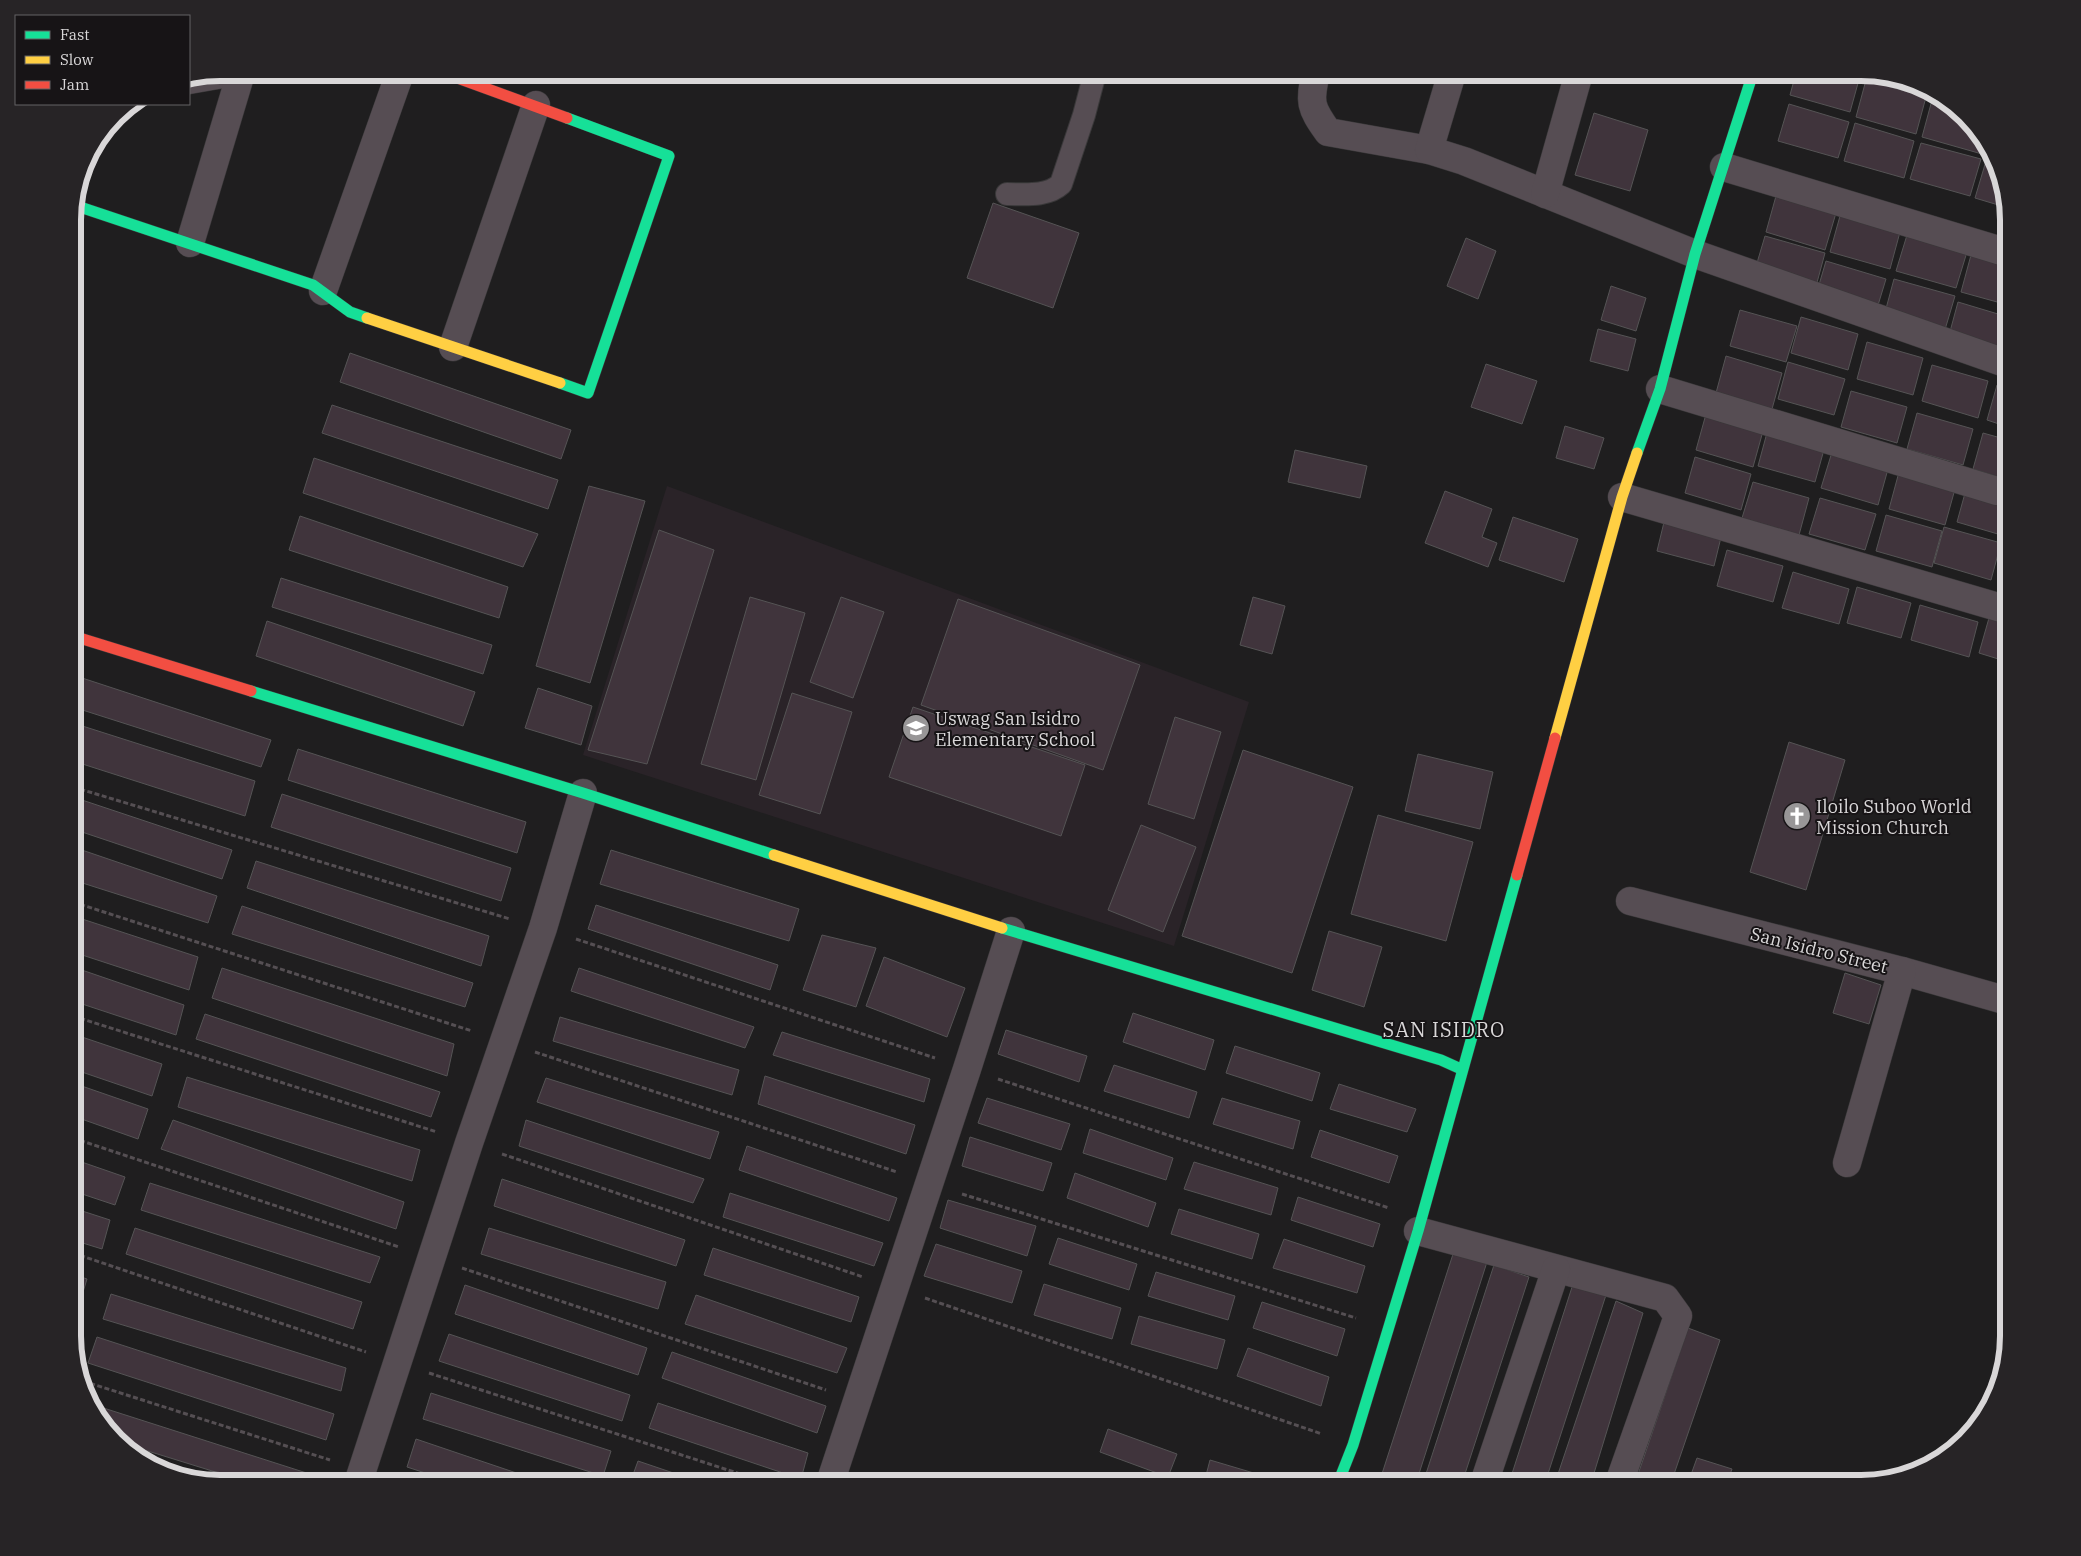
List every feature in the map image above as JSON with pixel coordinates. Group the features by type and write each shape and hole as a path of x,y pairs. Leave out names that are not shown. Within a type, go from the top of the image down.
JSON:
{"street":[{"path":"1314,81 1310,96 1316,115 1328,132 1429,150 1464,161 1695,254 2000,361"},
{"path":"1429,150 1449,81"},
{"path":"1545,194 1576,81"},
{"path":"1341,1475 1353,1445 1419,1225 1622,497 1660,389 1695,254 1751,81"},
{"path":"190,244 239,82"},
{"path":"323,292 397,82"},
{"path":"82,208 313,285 350,312 588,394 669,156 471,82"},
{"path":"453,347 536,106"},
{"path":"1724,167 2000,251"},
{"path":"1660,389 1997,491"},
{"path":"1622,497 2000,608"},
{"path":"82,639 583,793 1011,931 1441,1060 1461,1069"},
{"path":"361,1475 469,1143 543,928 583,793"},
{"name":"San Isidro Street","path":"1630,901 1902,971 2000,999"},
{"path":"833,1475 1011,931"},
{"path":"1847,1163 1902,971"},
{"path":"1419,1225 1556,1268 1665,1298 1678,1316 1622,1475"},
{"path":"1487,1475 1556,1268"}],"lane":[{"path":"1006,194 1046,193 1054,191 1061,184 1084,115 1093,81"}],"path":[{"path":"82,790 543,928 967,1069 1419,1225"},
{"path":"82,905 930,1183 1388,1328"},
{"path":"82,1019 469,1143 1353,1445"},
{"path":"90,1383 354,1475"}],"shaded area":[{"name":"Uswag San Isidro Elementary School","path":"667,486 1249,702 1174,946 583,755"}],"building":[{"path":"1794,81 1859,81 1850,112 1790,95"},
{"path":"1866,82 1875,83 1926,98 1916,134 1856,117"},
{"path":"1932,101 1959,122 1982,153 1982,154 1922,137"},
{"path":"1789,104 1849,122 1838,158 1778,141"},
{"path":"1594,113 1648,130 1630,191 1575,175"},
{"path":"1855,123 1914,141 1904,178 1844,161"},
{"path":"1921,143 1981,159 1970,196 1910,179"},
{"path":"1986,161 1995,185 1999,205 1975,198"},
{"path":"1776,196 1836,213 1825,250 1766,232"},
{"path":"993,203 1079,233 1053,308 967,278"},
{"path":"1840,216 1900,232 1890,269 1830,252"},
{"path":"1907,235 1967,252 1956,288 1896,271"},
{"path":"1765,236 1825,253 1815,290 1754,273"},
{"path":"1466,238 1496,251 1478,299 1447,286"},
{"path":"1971,255 2000,264 2000,303 1961,292"},
{"path":"1826,261 1886,279 1875,315 1816,295"},
{"path":"1894,279 1955,296 1944,333 1884,316"},
{"path":"1611,286 1646,298 1636,331 1601,320"},
{"path":"1958,302 2000,315 2000,352 1948,339"},
{"path":"1740,310 1797,326 1786,362 1730,346"},
{"path":"1801,317 1858,334 1848,370 1791,353"},
{"path":"1598,329 1636,339 1628,371 1590,361"},
{"path":"1867,342 1923,358 1913,395 1857,379"},
{"path":"350,353 571,430 561,459 340,382"},
{"path":"1726,356 1782,373 1772,409 1716,393"},
{"path":"1788,362 1845,379 1834,415 1778,399"},
{"path":"1486,364 1537,381 1522,424 1471,407"},
{"path":"1932,365 1988,381 1978,418 1922,401"},
{"path":"1997,385 2000,386 2000,424 1987,420"},
{"path":"1851,391 1907,407 1897,443 1841,427"},
{"path":"332,405 558,480 548,509 322,433"},
{"path":"1917,413 1973,429 1963,465 1907,449"},
{"path":"1706,414 1763,431 1753,467 1696,450"},
{"path":"1565,426 1604,438 1594,469 1556,458"},
{"path":"1768,429 1825,446 1815,482 1758,466"},
{"path":"1983,433 2000,438 2000,477 1973,469"},
{"path":"1295,450 1367,466 1360,498 1288,482"},
{"path":"1832,452 1888,469 1878,505 1821,488"},
{"path":"1695,457 1751,474 1741,510 1685,493"},
{"path":"314,458 538,534 523,567 303,493"},
{"path":"1899,472 1955,489 1945,525 1889,509"},
{"path":"1753,482 1809,498 1799,535 1742,518"},
{"path":"589,486 645,501 590,683 536,666"},
{"path":"1967,486 2000,496 2000,535 1957,522"},
{"path":"1445,491 1492,509 1482,537 1497,543 1488,567 1425,543"},
{"path":"1820,498 1876,514 1865,550 1809,534"},
{"path":"1666,514 1723,529 1714,566 1657,551"},
{"path":"1886,515 1942,531 1932,567 1876,551"},
{"path":"300,516 508,587 499,618 289,550"},
{"path":"1513,517 1578,539 1564,582 1499,560"},
{"path":"1944,527 2000,543 1991,580 1934,563"},
{"path":"659,530 714,550 647,764 588,750"},
{"path":"1727,550 1783,566 1773,602 1717,586"},
{"path":"1793,572 1849,589 1839,624 1782,608"},
{"path":"281,578 492,645 483,674 272,607"},
{"path":"1857,587 1911,603 1901,638 1847,623"},
{"path":"750,597 805,613 756,780 701,764"},
{"path":"841,597 884,612 853,698 810,682"},
{"path":"1253,597 1285,606 1272,654 1240,645"},
{"path":"958,599 1140,665 1103,770 921,705"},
{"path":"1920,605 1978,622 1969,657 1911,640"},
{"path":"1989,618 2000,621 2000,660 1979,653"},
{"path":"267,621 475,692 463,726 256,656"},
{"path":"82,678 271,740 261,767 82,710"},
{"path":"538,688 592,706 581,745 525,728"},
{"path":"792,693 852,712 820,814 759,795"},
{"path":"913,707 1085,765 1061,836 889,777"},
{"path":"1175,717 1221,732 1194,819 1148,804"},
{"path":"82,726 255,781 245,816 82,764"},
{"name":"Iloilo Suboo World Mission Church","path":"1789,742 1845,760 1806,890 1750,872"},
{"path":"298,749 526,822 517,853 288,780"},
{"path":"1243,750 1353,787 1292,973 1182,936"},
{"path":"1418,754 1493,772 1480,829 1405,811"},
{"path":"282,794 511,868 501,901 271,827"},
{"path":"82,800 232,850 222,879 82,832"},
{"path":"1378,815 1473,842 1446,941 1351,914"},
{"path":"1141,825 1196,847 1163,932 1108,910"},
{"path":"82,850 217,896 208,923 82,883"},
{"path":"611,850 799,909 789,941 600,884"},
{"path":"256,861 489,936 481,966 247,888"},
{"path":"596,905 778,965 770,990 588,929"},
{"path":"242,906 473,983 465,1007 232,934"},
{"path":"82,919 198,957 189,990 82,955"},
{"path":"1329,931 1382,947 1364,1007 1312,990"},
{"path":"822,935 876,948 856,1007 803,990"},
{"path":"884,957 965,988 947,1037 866,1006"},
{"path":"222,968 454,1044 447,1076 212,998"},
{"path":"579,968 754,1027 745,1048 571,991"},
{"path":"82,970 184,1005 176,1035 82,1004"},
{"path":"1845,973 1881,985 1869,1024 1833,1013"},
{"path":"1133,1013 1214,1040 1205,1070 1123,1042"},
{"path":"205,1014 440,1092 431,1117 196,1039"},
{"path":"560,1017 739,1070 732,1095 553,1041"},
{"path":"1006,1030 1087,1056 1079,1082 998,1054"},
{"path":"782,1032 930,1079 924,1102 773,1055"},
{"path":"82,1037 162,1064 152,1096 82,1072"},
{"path":"1235,1046 1320,1073 1312,1101 1226,1073"},
{"path":"1114,1065 1197,1092 1189,1118 1104,1091"},
{"path":"765,1076 915,1125 906,1154 758,1104"},
{"path":"187,1077 420,1150 412,1181 178,1107"},
{"path":"546,1078 719,1132 710,1159 537,1102"},
{"path":"1339,1084 1416,1109 1407,1132 1330,1109"},
{"path":"82,1086 148,1109 138,1139 82,1119"},
{"path":"987,1098 1070,1124 1061,1150 978,1123"},
{"path":"1222,1098 1300,1121 1293,1149 1213,1124"},
{"path":"173,1120 404,1202 396,1229 161,1149"},
{"path":"526,1120 704,1179 693,1203 519,1146"},
{"path":"1090,1129 1173,1158 1166,1180 1083,1153"},
{"path":"1320,1130 1398,1156 1389,1183 1311,1157"},
{"path":"970,1137 1052,1163 1043,1191 962,1166"},
{"path":"747,1146 897,1198 889,1221 739,1170"},
{"path":"82,1162 125,1177 115,1205 82,1194"},
{"path":"1194,1162 1278,1188 1271,1215 1184,1189"},
{"path":"1075,1173 1156,1203 1148,1227 1067,1198"},
{"path":"502,1179 685,1240 676,1266 494,1206"},
{"path":"150,1183 380,1257 370,1283 141,1210"},
{"path":"730,1193 883,1243 874,1266 723,1217"},
{"path":"1298,1197 1380,1224 1373,1247 1291,1220"},
{"path":"948,1200 1036,1226 1027,1256 940,1228"},
{"path":"1179,1209 1259,1234 1252,1259 1171,1234"},
{"path":"82,1211 110,1220 102,1249 82,1243"},
{"path":"135,1228 362,1302 353,1329 126,1254"},
{"path":"489,1228 666,1282 658,1309 481,1254"},
{"path":"1058,1238 1137,1264 1129,1290 1049,1264"},
{"path":"1284,1239 1365,1266 1357,1293 1273,1268"},
{"path":"936,1244 1022,1271 1012,1303 924,1276"},
{"path":"713,1248 859,1297 851,1322 704,1275"},
{"path":"1454,1251 1487,1262 1419,1475 1382,1475"},
{"path":"1494,1265 1529,1277 1465,1475 1426,1475"},
{"path":"1156,1272 1235,1296 1228,1320 1148,1296"},
{"path":"82,1277 87,1279 82,1295"},
{"path":"1044,1284 1121,1308 1112,1339 1034,1315"},
{"path":"1573,1284 1606,1295 1548,1475 1512,1475"},
{"path":"465,1285 647,1348 638,1375 455,1314"},
{"path":"111,1294 346,1368 341,1391 103,1319"},
{"path":"696,1295 847,1348 837,1373 685,1324"},
{"path":"1616,1301 1643,1313 1593,1475 1558,1475"},
{"path":"1262,1302 1345,1329 1337,1356 1253,1328"},
{"path":"1139,1316 1225,1340 1217,1369 1131,1344"},
{"path":"1688,1328 1720,1340 1674,1475 1638,1475"},
{"path":"449,1334 630,1395 622,1421 439,1361"},
{"path":"97,1337 334,1414 326,1440 88,1363"},
{"path":"1248,1348 1329,1377 1321,1406 1237,1376"},
{"path":"672,1352 826,1406 817,1433 662,1378"},
{"path":"431,1393 611,1451 603,1475 600,1475 423,1419"},
{"path":"658,1403 808,1453 802,1475 789,1475 649,1428"},
{"path":"102,1407 313,1475 225,1475 140,1449 122,1434"},
{"path":"1108,1429 1177,1454 1169,1475 1163,1475 1100,1452"},
{"path":"416,1439 522,1475 432,1475 407,1467"},
{"path":"1697,1458 1732,1469 1730,1475 1691,1475"},
{"path":"1210,1460 1260,1475 1206,1475"},
{"path":"638,1461 679,1475 633,1475"}],"traffic: fast":[{"path":"1637,453 1660,389 1695,254 1750,81"},
{"path":"560,383 588,393 669,156 567,118"},
{"path":"82,208 313,285 350,312 367,318"},
{"path":"251,691 583,793 774,855"},
{"path":"1341,1475 1353,1445 1418,1231 1517,875"},
{"path":"1002,928 1441,1060 1461,1069"}],"traffic: slow":[{"path":"367,318 560,383"},
{"path":"1555,738 1622,497 1637,453"},
{"path":"774,855 1002,928"}],"traffic: jam":[{"path":"468,82 567,118"},
{"path":"82,639 251,691"},
{"path":"1517,875 1555,738"}],"place":[{"name":"Uswag San Isidro Elementary School","path":"916,728"},
{"name":"Iloilo Suboo World Mission Church","path":"1797,816"}],"district":[{"name":"SAN ISIDRO","path":"1444,1029"}]}
